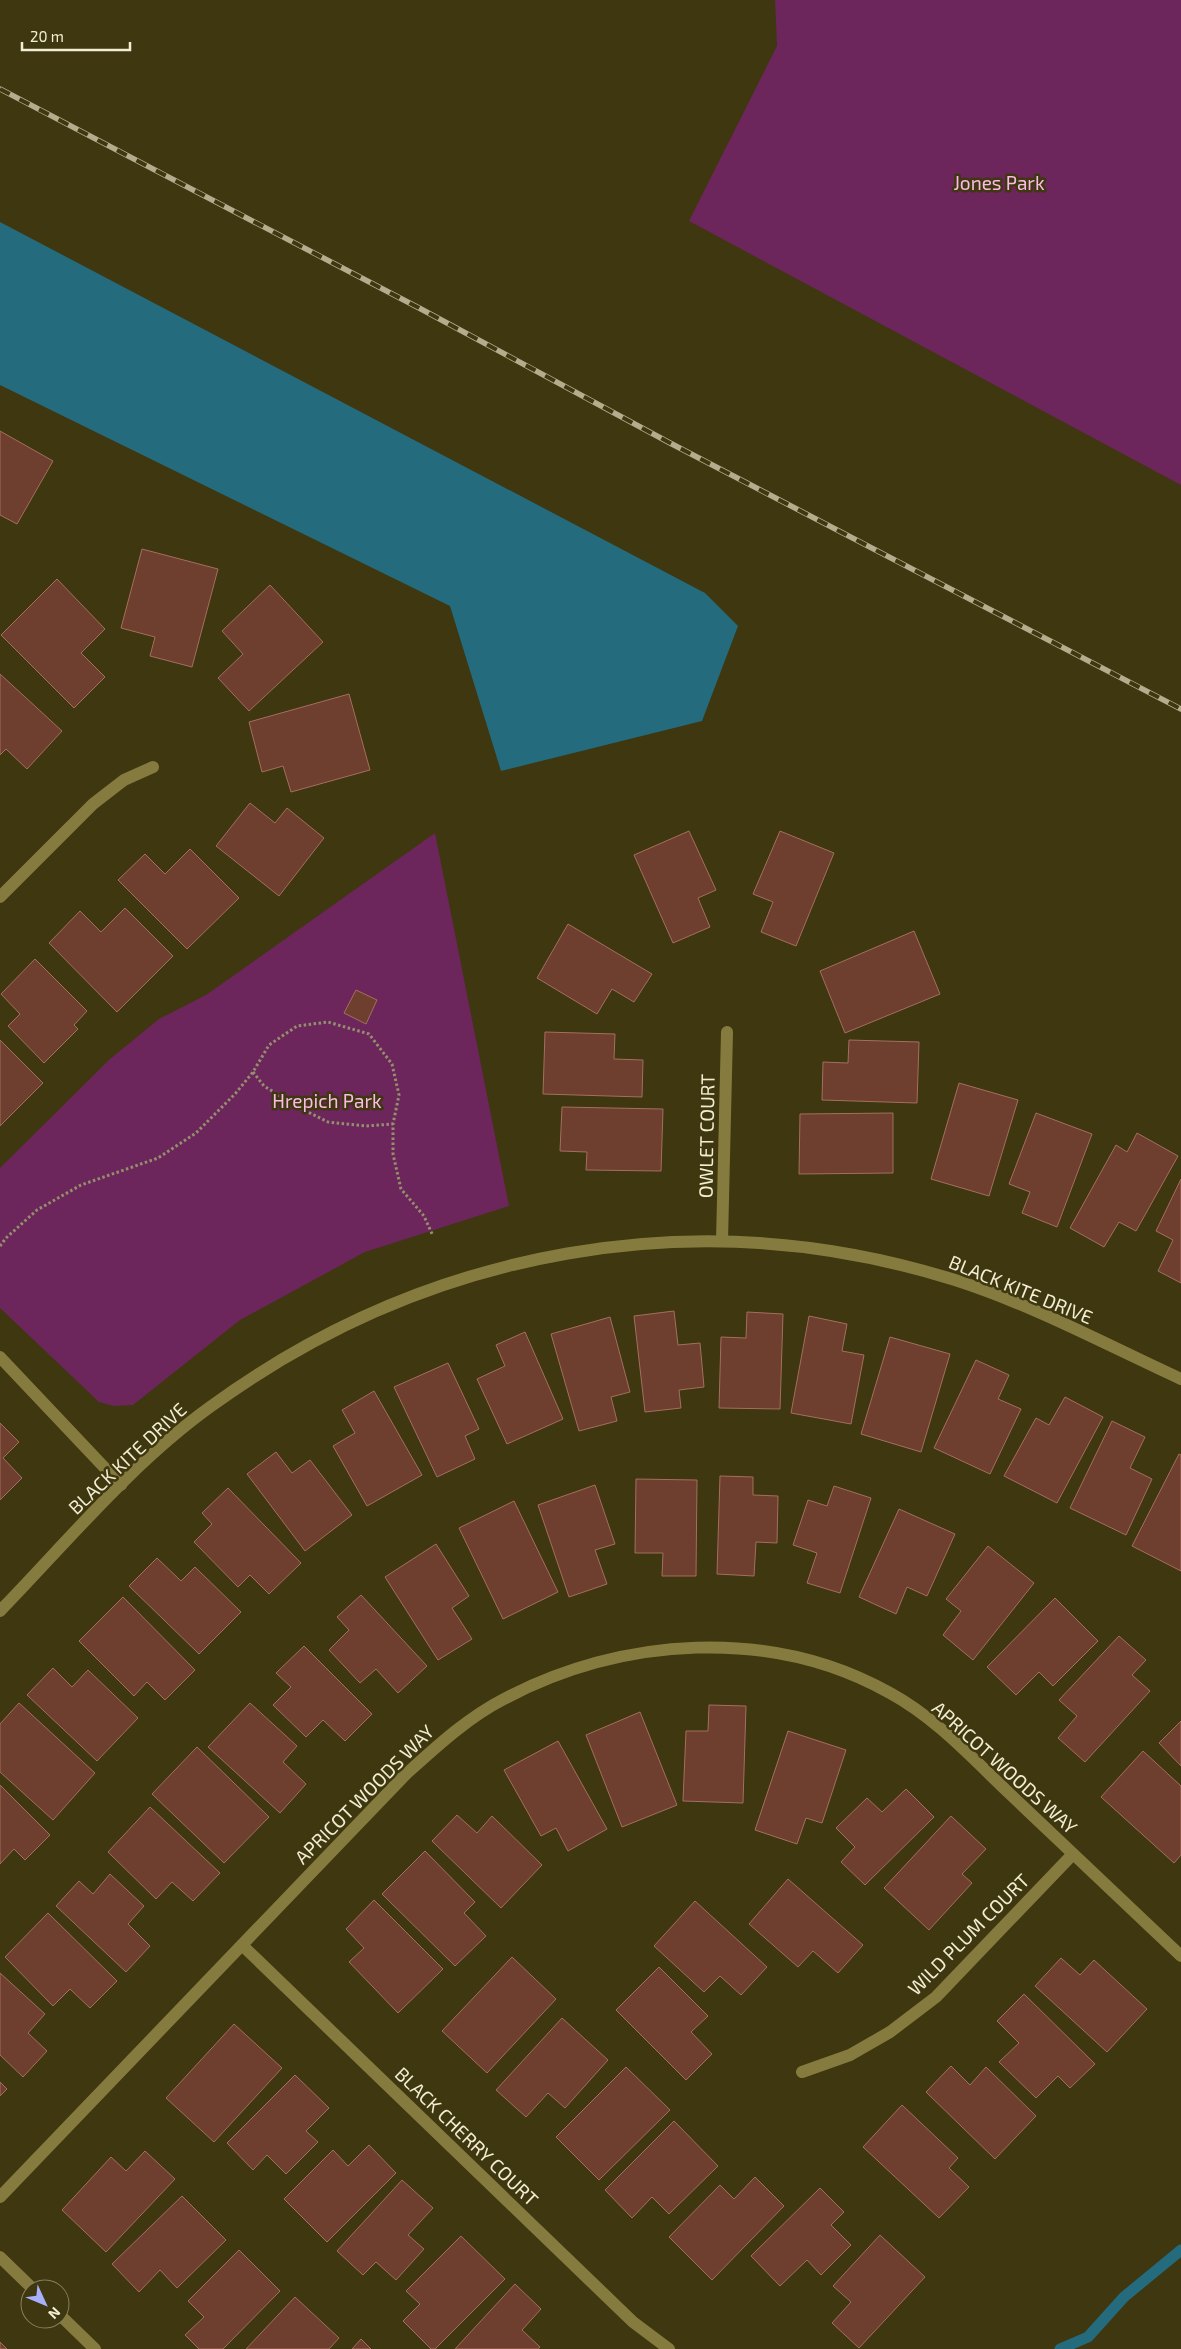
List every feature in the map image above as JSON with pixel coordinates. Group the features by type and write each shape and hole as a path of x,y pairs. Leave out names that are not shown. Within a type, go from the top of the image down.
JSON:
{"street":[{"path":"0,897 93,804 124,780 153,767"},
{"name":"OWLET COURT","path":"722,1241 727,1032"},
{"name":"BLACK KITE DRIVE","path":"0,1611 121,1485 208,1408 279,1360 341,1326 406,1297 491,1269 561,1254 646,1243 722,1241 774,1244 859,1255 956,1280 1022,1306 1181,1379"},
{"path":"0,1357 121,1485"},
{"name":"APRICOT WOODS WAY","path":"0,2197 405,1775 449,1735 502,1699 561,1672 616,1656 680,1647 745,1649 802,1658 850,1673 891,1693 937,1726 1181,1956"},
{"name":"WILD PLUM COURT","path":"802,2072 850,2054 890,2032 936,1997 1073,1854"},
{"name":"BLACK CHERRY COURT","path":"242,1945 633,2322 669,2349"},
{"path":"0,2257 23,2279"},
{"path":"70,2325 95,2349"}],"path":[{"path":"0,1246 6,1238 45,1206 82,1185 158,1158 196,1133 236,1094 253,1072 269,1045 297,1026 328,1022 368,1034 392,1064 399,1095 393,1124 393,1154 401,1189 424,1216 433,1236"},
{"path":"253,1072 264,1086 298,1108 328,1122 366,1126 393,1124"}],"green space":[{"name":"Jones Park","path":"775,0 1181,0 1181,485 689,221 777,46"},
{"name":"Hrepich Park","path":"435,833 509,1206 365,1252 240,1320 133,1405 114,1406 99,1402 0,1308 0,1168 110,1059 159,1019 206,995"}],"water":[{"path":"0,222 705,593 738,626 702,721 501,771 450,606 0,385"}],"building":[{"path":"0,431 53,461 17,524 0,515"},
{"path":"142,549 218,569 192,667 150,656 155,637 121,628"},
{"path":"57,579 105,629 81,653 105,677 74,708 1,635"},
{"path":"270,585 323,642 249,711 218,678 243,654 222,631"},
{"path":"0,674 62,731 27,769 6,749 0,755"},
{"path":"349,694 370,770 291,792 283,766 262,772 249,722"},
{"path":"250,803 275,823 287,808 324,838 279,896 216,846"},
{"path":"689,831 716,890 698,898 710,927 673,943 634,855"},
{"path":"780,831 834,853 796,946 761,932 773,902 753,894"},
{"path":"190,849 239,898 187,949 118,880 145,854 165,874"},
{"path":"125,908 173,956 117,1012 49,943 80,911 101,932"},
{"path":"568,924 652,974 634,1002 612,989 597,1014 537,978"},
{"path":"914,931 940,994 845,1033 820,971"},
{"path":"35,959 87,1011 74,1025 78,1029 44,1063 8,1026 20,1014 1,994"},
{"path":"356,990 377,1000 366,1024 344,1013"},
{"path":"545,1032 615,1034 614,1059 643,1060 642,1097 543,1094"},
{"path":"0,1040 43,1083 0,1126"},
{"path":"849,1040 919,1042 917,1103 822,1100 823,1062 848,1063"},
{"path":"959,1083 1018,1100 989,1196 931,1179"},
{"path":"562,1107 663,1109 661,1171 586,1170 587,1152 560,1151"},
{"path":"893,1113 893,1173 799,1174 800,1114"},
{"path":"1036,1113 1092,1134 1057,1227 1022,1213 1030,1192 1009,1184"},
{"path":"1137,1133 1178,1156 1136,1231 1119,1222 1104,1247 1070,1228 1116,1145 1127,1152"},
{"path":"1181,1179 1181,1283 1158,1271 1173,1240 1156,1231"},
{"path":"674,1311 678,1345 700,1343 704,1387 679,1390 681,1408 645,1412 634,1316"},
{"path":"747,1312 783,1314 780,1409 719,1408 721,1337 746,1338"},
{"path":"809,1316 847,1324 842,1351 864,1355 851,1424 791,1413"},
{"path":"610,1317 630,1392 611,1397 617,1421 579,1431 551,1334"},
{"path":"525,1332 563,1419 507,1444 477,1379 505,1366 496,1345"},
{"path":"890,1337 950,1354 921,1452 861,1434"},
{"path":"976,1360 1009,1375 998,1399 1021,1409 990,1474 934,1448"},
{"path":"448,1363 479,1429 465,1436 475,1459 437,1477 394,1387"},
{"path":"374,1391 422,1475 367,1506 333,1446 355,1433 342,1410"},
{"path":"1065,1397 1103,1417 1057,1503 1004,1476 1036,1418 1049,1425"},
{"path":"1112,1421 1145,1437 1130,1468 1152,1479 1126,1535 1070,1508"},
{"path":"0,1423 19,1442 3,1458 22,1478 0,1500"},
{"path":"276,1452 292,1473 310,1460 352,1515 305,1551 247,1474"},
{"path":"1179,1454 1181,1455 1181,1571 1132,1546"},
{"path":"720,1476 753,1477 753,1495 778,1496 777,1543 756,1542 754,1576 717,1574"},
{"path":"636,1479 697,1480 696,1576 662,1576 663,1553 635,1553"},
{"path":"595,1485 615,1544 595,1550 607,1584 569,1597 538,1505"},
{"path":"834,1486 871,1498 840,1593 807,1583 817,1553 793,1545 808,1500 827,1506"},
{"path":"228,1488 301,1563 269,1594 250,1575 238,1587 194,1542 212,1524 202,1513"},
{"path":"514,1501 558,1592 503,1619 459,1528"},
{"path":"899,1509 955,1534 927,1596 907,1587 896,1614 859,1597"},
{"path":"436,1544 469,1596 452,1608 472,1639 438,1660 385,1577"},
{"path":"988,1546 1034,1583 973,1660 943,1635 961,1611 946,1599"},
{"path":"157,1558 181,1581 195,1567 241,1612 199,1654 129,1586"},
{"path":"361,1595 427,1666 398,1693 376,1669 360,1683 329,1650 349,1630 337,1617"},
{"path":"123,1597 195,1670 165,1700 147,1682 134,1696 79,1641"},
{"path":"1055,1598 1098,1641 1053,1686 1039,1672 1016,1695 987,1667"},
{"path":"1119,1636 1146,1660 1132,1675 1150,1691 1085,1762 1058,1738 1077,1716 1059,1700"},
{"path":"304,1646 372,1714 345,1741 323,1720 306,1737 273,1705 291,1687 276,1673"},
{"path":"53,1668 72,1687 88,1670 138,1718 97,1761 27,1695"},
{"path":"19,1703 95,1773 53,1820 0,1772 0,1724"},
{"path":"250,1703 297,1746 283,1762 306,1784 280,1813 208,1747"},
{"path":"709,1705 746,1706 743,1803 683,1801 686,1731 708,1731"},
{"path":"640,1712 677,1805 622,1827 586,1735"},
{"path":"1181,1721 1181,1766 1159,1743"},
{"path":"788,1731 846,1750 822,1823 806,1818 797,1844 755,1830"},
{"path":"558,1741 607,1829 568,1851 556,1828 541,1836 504,1770"},
{"path":"197,1747 269,1817 224,1863 152,1794"},
{"path":"1143,1751 1181,1786 1181,1855 1174,1863 1101,1797"},
{"path":"0,1785 50,1835 25,1860 14,1849 0,1864"},
{"path":"906,1789 934,1817 865,1885 841,1862 855,1847 836,1828 867,1798 882,1812"},
{"path":"150,1807 220,1873 193,1901 172,1882 156,1899 108,1852"},
{"path":"457,1815 477,1833 492,1816 542,1865 501,1908 432,1841"},
{"path":"951,1816 986,1849 962,1874 972,1883 929,1930 884,1888"},
{"path":"425,1851 475,1902 464,1913 486,1936 455,1966 382,1894"},
{"path":"110,1874 144,1906 128,1924 150,1946 126,1972 56,1906 79,1881 93,1894"},
{"path":"788,1879 863,1945 838,1973 813,1951 798,1967 749,1924"},
{"path":"374,1900 443,1969 398,2013 349,1962 364,1948 346,1929"},
{"path":"695,1901 767,1967 741,1995 720,1976 704,1992 654,1946"},
{"path":"48,1913 117,1981 90,2008 70,1989 53,2006 5,1957"},
{"path":"512,1957 556,1999 487,2073 442,2031"},
{"path":"1061,1958 1080,1975 1094,1960 1147,2009 1107,2052 1035,1986"},
{"path":"659,1967 708,2016 691,2032 712,2054 686,2080 616,2010"},
{"path":"0,1973 45,2014 28,2033 47,2051 23,2077 0,2055"},
{"path":"1024,1994 1095,2064 1070,2088 1058,2076 1036,2098 999,2062 1019,2043 997,2021"},
{"path":"562,2018 608,2060 565,2108 548,2093 526,2117 496,2090"},
{"path":"234,2024 282,2068 214,2142 166,2098"},
{"path":"951,2066 970,2085 986,2067 1036,2116 995,2159 926,2092"},
{"path":"626,2067 670,2110 599,2180 556,2137"},
{"path":"295,2075 329,2108 306,2131 318,2142 286,2174 267,2155 253,2170 227,2143"},
{"path":"0,2082 7,2089 0,2096"},
{"path":"902,2105 958,2158 949,2168 969,2187 939,2218 863,2147"},
{"path":"674,2121 718,2166 669,2214 652,2197 632,2218 605,2190"},
{"path":"369,2145 396,2173 327,2242 284,2199 333,2150 348,2166"},
{"path":"145,2151 175,2179 106,2252 62,2210 111,2157 126,2171"},
{"path":"755,2177 784,2206 712,2280 669,2237 720,2185 734,2199"},
{"path":"402,2180 433,2208 408,2235 424,2249 396,2280 376,2262 363,2275 337,2251"},
{"path":"820,2188 844,2212 831,2225 851,2245 821,2275 807,2260 780,2286 751,2256"},
{"path":"182,2196 226,2240 177,2288 160,2270 139,2292 112,2264"},
{"path":"880,2235 925,2277 859,2348 832,2323 851,2302 833,2286"},
{"path":"461,2236 505,2279 435,2349 431,2349 403,2321 420,2304 406,2291"},
{"path":"239,2250 280,2291 223,2349 199,2349 185,2335 204,2317 188,2301"},
{"path":"515,2284 541,2309 522,2330 540,2347 538,2349 455,2349"},
{"path":"295,2297 339,2338 329,2349 246,2349"},
{"path":"361,2339 371,2349 352,2349"},
{"path":"0,2342 7,2349 0,2349"}],"waterway":[{"path":"1060,2349 1088,2337 1124,2297 1181,2250"}],"railway":[{"path":"0,89 421,309 670,443 1181,709"}]}
